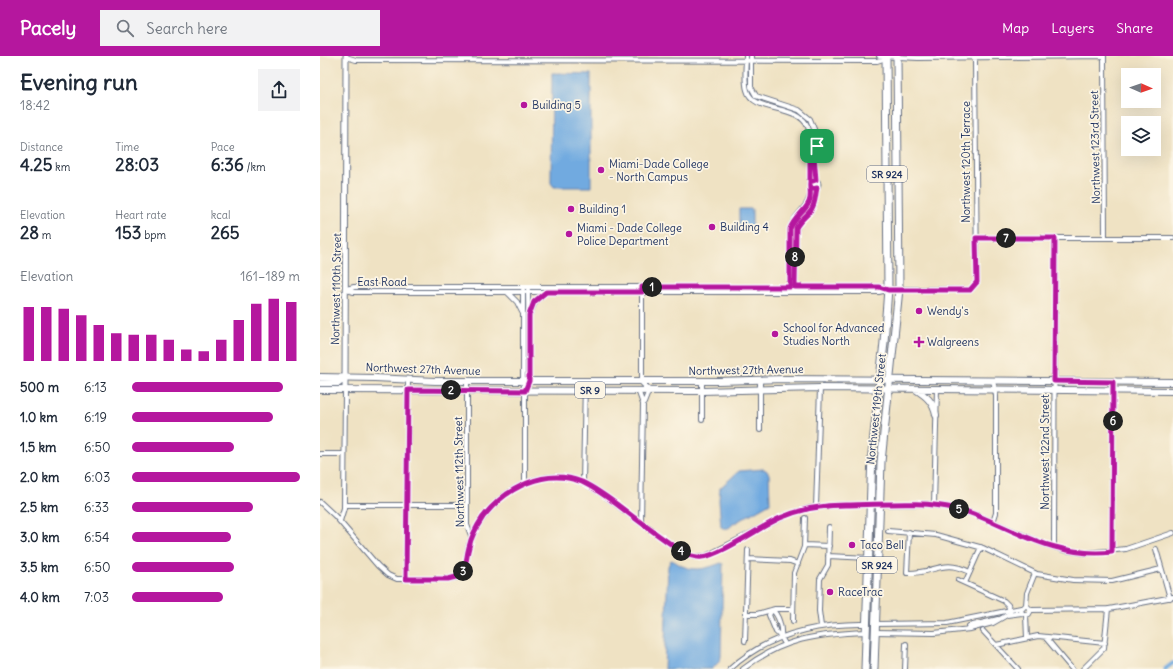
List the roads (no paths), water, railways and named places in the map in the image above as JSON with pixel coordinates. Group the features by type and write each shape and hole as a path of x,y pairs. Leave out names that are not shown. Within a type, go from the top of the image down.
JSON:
{"highway":[{"name":"Northwest 119th Street","path":"865,669 872,448 888,290 884,57"},
{"name":"Northwest 119th Street","path":"874,669 879,505 883,439 899,289 897,57"},
{"path":"867,624 876,628"},
{"path":"866,632 876,628"}],"main road":[{"name":"Northwest 27th Avenue","path":"320,377 467,381 890,379 1173,382"},
{"path":"320,383 339,383 345,377"},
{"name":"Northwest 27th Avenue","path":"320,390 702,391 820,388 937,388 1054,391 1173,391"},
{"path":"913,388 931,401 936,415"}],"street":[{"path":"348,56 356,60 751,58 878,61 884,57 975,58 1104,56"},
{"name":"Northwest 110th Street","path":"340,521 344,513 348,56"},
{"name":"Northwest 123rd Street","path":"1104,56 1105,238"},
{"path":"746,58 747,88 751,97 757,102 800,117 807,125 810,139 809,203 794,220 790,229 792,290"},
{"path":"751,58 751,87 754,94 762,99 802,112 812,122 816,139 817,148 814,160 816,180 818,183 814,204 810,211 800,220 796,230 792,290"},
{"name":"Northwest 120th Terrace","path":"973,288 977,282 975,58"},
{"path":"810,139 816,139"},
{"path":"810,182 816,180"},
{"path":"810,187 817,188"},
{"path":"976,238 1173,238"},
{"name":"Northwest 122nd Street","path":"1054,547 1055,238"},
{"name":"East Road","path":"346,289 354,287 879,292 899,289 970,290 973,288"},
{"name":"East Road","path":"346,289 354,292 507,292 526,289 546,292 642,290"},
{"path":"526,289 522,315 526,381"},
{"path":"526,289 529,315 525,391 526,483"},
{"path":"641,522 643,404 648,390 643,386 642,381 642,290"},
{"path":"507,292 518,304 522,315"},
{"path":"529,315 534,302 546,292"},
{"path":"406,579 408,380"},
{"path":"760,380 760,430"},
{"path":"993,380 996,396 996,513 993,522"},
{"name":"Northwest 112th Street","path":"467,381 467,528 472,538"},
{"path":"583,483 585,381"},
{"path":"702,381 702,420"},
{"path":"1112,552 1113,382"},
{"path":"816,507 820,388"},
{"path":"934,505 937,388"},
{"path":"638,390 643,404"},
{"path":"320,454 344,454"},
{"path":"320,502 340,521 383,572 394,578 406,579 448,579 459,577 465,568 472,538 481,521 493,507 509,493 526,483 537,479 552,478 567,478 583,483 605,495 682,552 692,556 701,557 716,552 780,518 816,507 934,505 967,511 1054,547 1086,553 1112,552 1140,546 1173,533"},
{"path":"344,505 467,505"},
{"path":"793,621 794,574 804,545 805,518"},
{"path":"821,626 819,615 820,578 828,565 829,526"},
{"path":"888,531 933,534 981,547 1035,573 1073,580 1109,581 1162,569"},
{"path":"909,532 907,573 922,573 941,566 949,565 970,572"},
{"path":"804,545 829,546"},
{"path":"965,583 981,547"},
{"path":"1026,605 1031,610 1108,610 1171,597 1156,549"},
{"path":"745,641 748,550"},
{"path":"828,556 869,558"},
{"path":"748,559 790,561 798,564"},
{"path":"876,628 940,624 1022,608 1026,605 1027,593 1035,573"},
{"path":"958,580 1004,601 1008,605 1010,611"},
{"path":"1022,608 1027,638"},
{"path":"746,614 757,614 772,610 793,609"},
{"path":"772,610 777,616 782,629 781,636"},
{"path":"772,610 769,615 776,632 781,636 785,644"},
{"path":"876,628 940,632 967,629 991,624 1010,615 1029,614 1031,610"},
{"path":"1083,669 1101,653 1105,643 1108,610"},
{"path":"990,615 991,621"},
{"path":"771,619 777,616"},
{"path":"967,629 969,626 1000,619"},
{"path":"730,669 749,654 781,636 821,626 867,624"},
{"path":"940,624 940,632"},
{"path":"983,631 1018,669"},
{"path":"743,669 759,658 785,644 819,635 866,632"},
{"path":"996,646 1027,638 1045,636 1105,643"},
{"path":"1045,636 1072,669"},
{"path":"905,669 906,644"}],"water":[{"path":"552,73 591,74 591,187 554,187 551,183"},
{"path":"739,209 752,209 752,228 739,228"},
{"path":"763,469 769,474 770,503 729,527 721,527 719,500 720,488 739,471"},
{"path":"671,560 692,569 702,569 721,563 723,564 721,657 719,662 712,669 664,669 668,566"}],"waterway":[{"path":"1165,669 1173,663"}],"place":[{"name":"Building 5","path":"524,105"},
{"name":"Miami-Dade College - North Campus","path":"601,170"},
{"name":"Building 1","path":"571,209"},
{"name":"Building 4","path":"712,227"},
{"name":"Miami - Dade College Police Department","path":"569,234"},
{"name":"Wendy's","path":"919,311"},
{"name":"School for Advanced Studies North","path":"775,334"},
{"name":"Walgreens","path":"919,342"},
{"name":"Taco Bell","path":"852,545"},
{"name":"RaceTrac","path":"830,592"}]}
